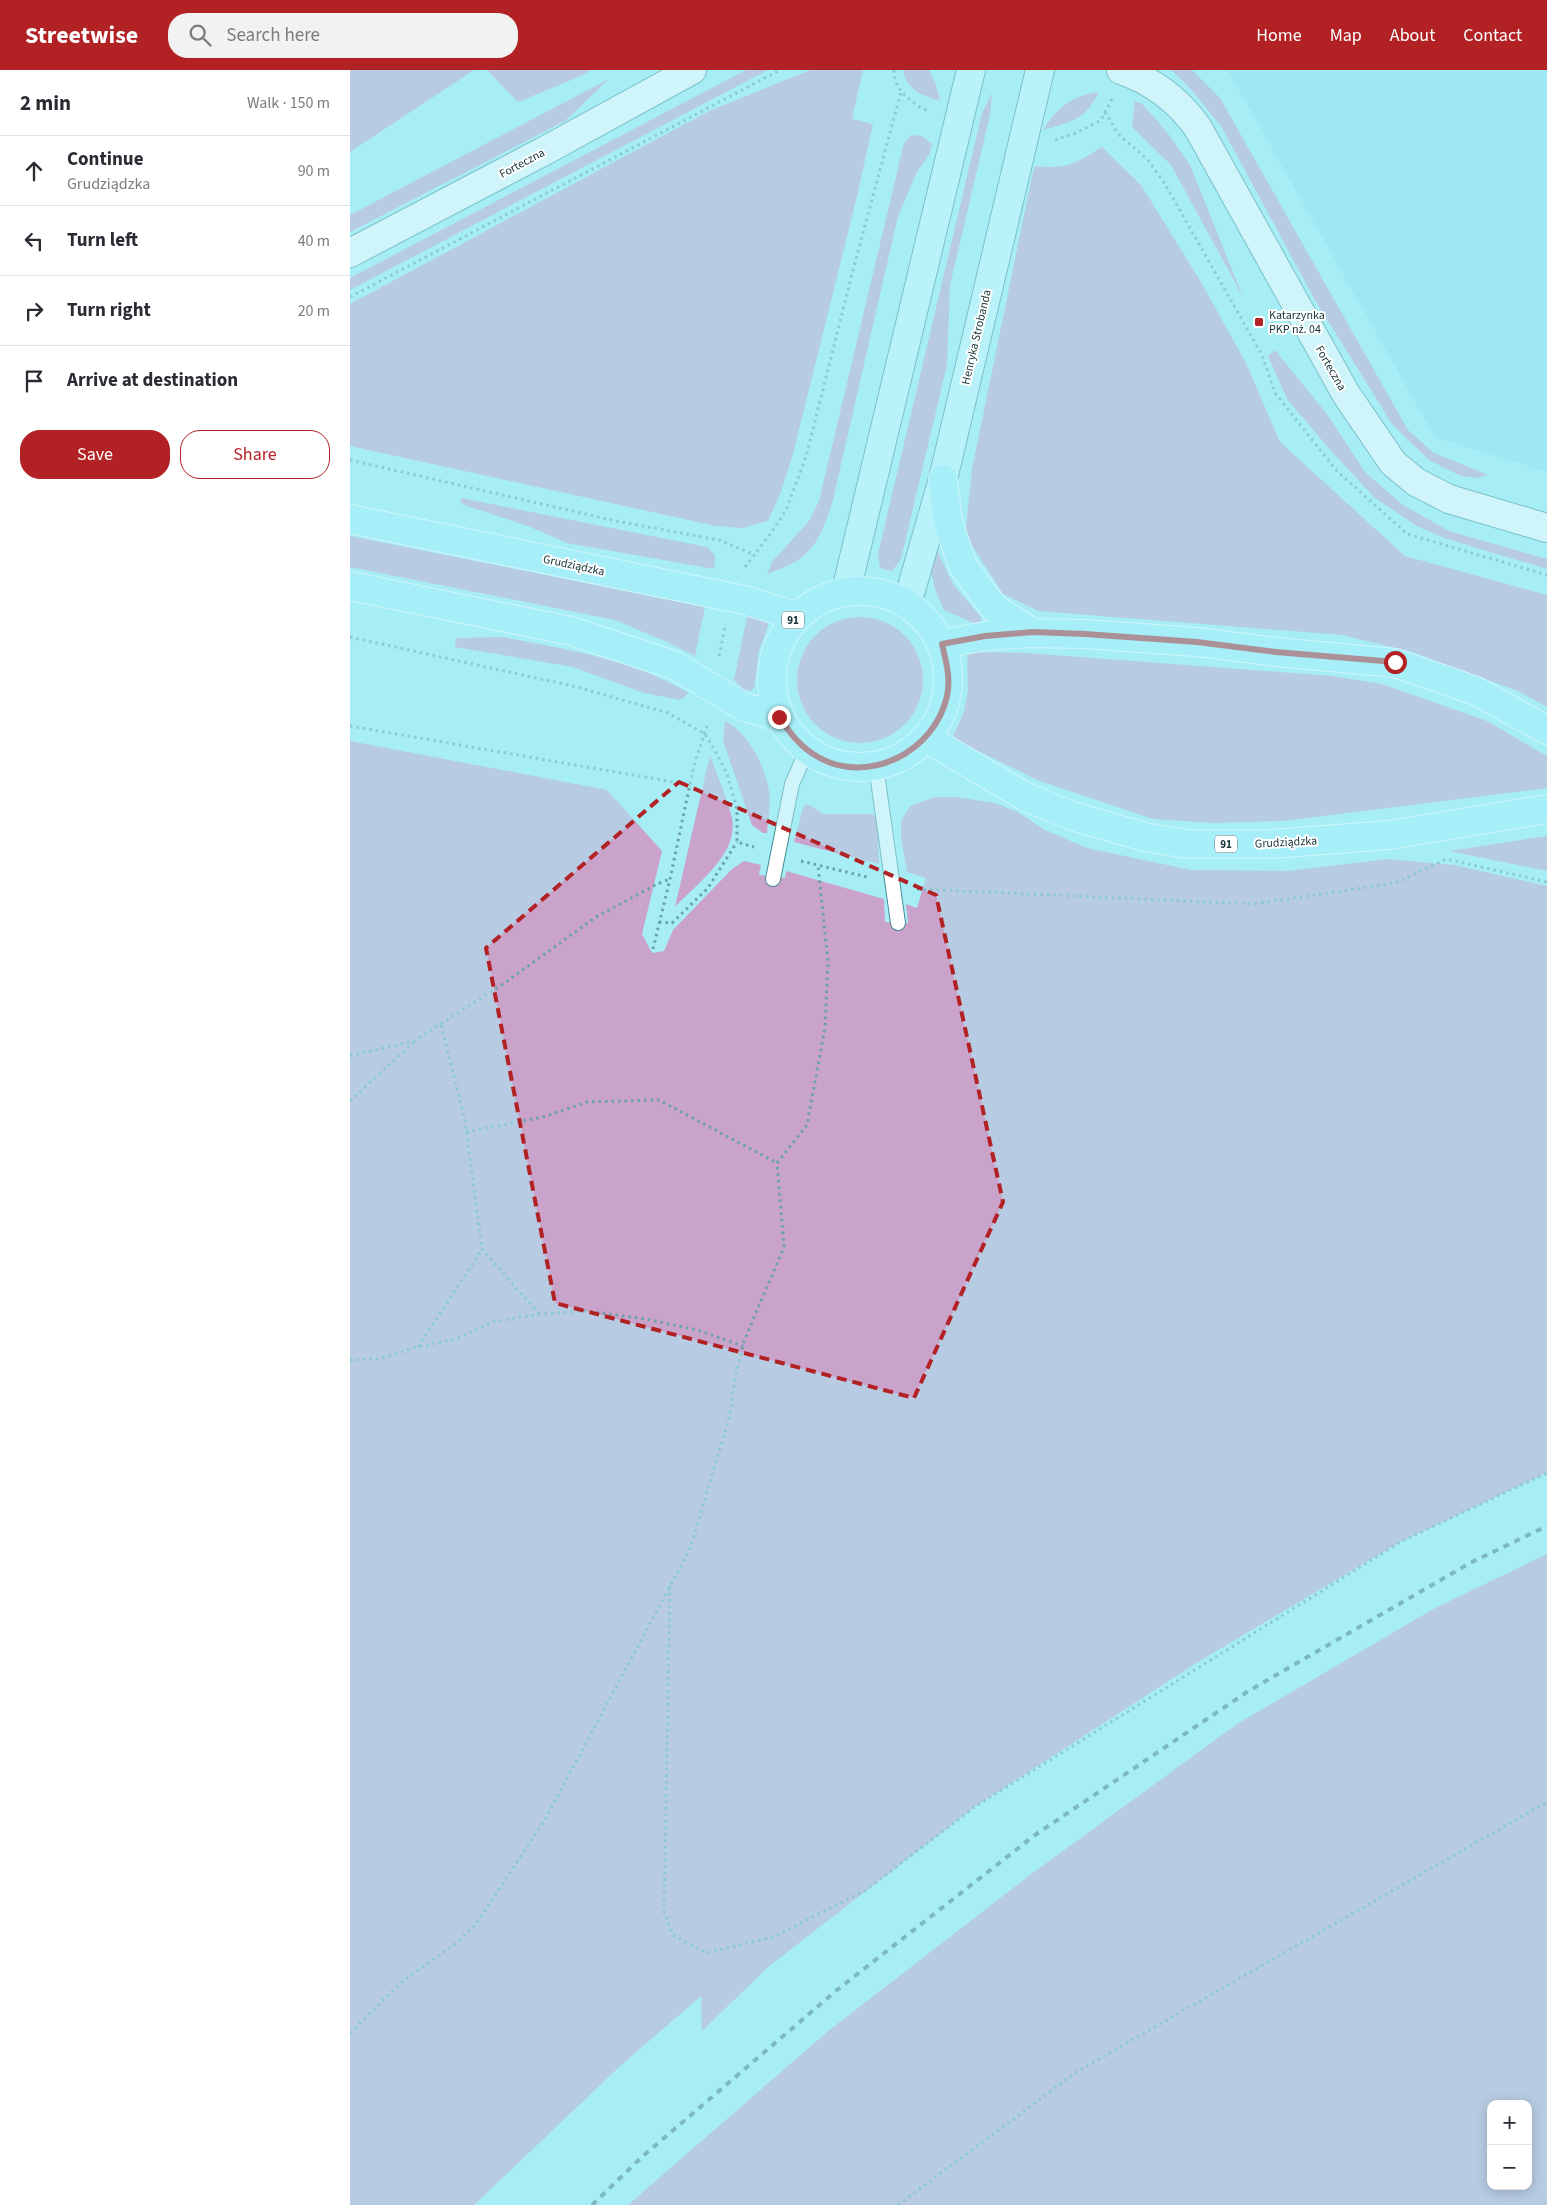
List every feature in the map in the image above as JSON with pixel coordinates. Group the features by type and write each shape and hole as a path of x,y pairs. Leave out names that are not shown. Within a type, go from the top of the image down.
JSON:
{"main road":[{"path":"943,479 948,522 964,566 994,608 1033,632"},
{"name":"Grudziądzka","path":"350,519 732,598 796,616"},
{"path":"350,586 571,631 674,665 744,707 779,717"},
{"name":"91","path":"846,590 869,590 892,596 907,604 931,626 942,644 948,672 947,696 939,718 926,738 904,756 876,766 847,767 819,758 796,741 779,717 771,688 772,662 780,638 796,616 810,604 846,590"},
{"path":"942,644 985,636 1033,632 1197,642 1276,652 1395,662 1476,691 1547,730"},
{"name":"Grudziądzka","path":"926,738 1024,796 1072,816 1145,837 1186,844 1272,844 1389,835 1547,809"}],"street":[{"name":"Forteczna","path":"350,253 548,150 692,70"},
{"path":"846,590 971,70"},
{"name":"Henryka Strobanda","path":"907,604 943,479 1040,70"},
{"name":"Forteczna","path":"1121,70 1155,86 1187,112 1198,128 1341,386 1371,434 1393,463 1416,482 1449,499 1547,528"}],"lane":[{"path":"774,879 792,784 807,750"},
{"path":"876,766 898,922"}],"path":[{"path":"350,297 780,70"},
{"path":"889,70 894,74"},
{"path":"652,949 670,879 694,765 714,705 716,669 728,608 743,570 786,510 806,458 852,270 901,92"},
{"path":"1105,112 1118,134 1148,160 1165,184 1262,355"},
{"path":"350,460 616,521 719,540 755,555"},
{"path":"350,637 577,687 668,712 705,734"},
{"path":"350,726 691,785"},
{"path":"659,922 672,923 708,888 737,842"},
{"path":"922,890 1253,904 1396,883 1446,859 1547,882"},
{"path":"350,2033 388,1994 454,1944 476,1924 546,1818 690,1549 730,1415 735,1378 743,1346 784,1247 777,1163 807,1125 825,1028 828,962 818,866"},
{"path":"350,1101 414,1041 503,984 596,917 670,879"},
{"path":"440,1025 466,1132 482,1249 539,1314"},
{"path":"350,1056 414,1041"},
{"path":"466,1132 543,1118 587,1102 659,1100 777,1163"},
{"path":"417,1347 482,1249"},
{"path":"350,1360 379,1359 417,1347 456,1339 493,1322 539,1314 585,1311 646,1319 697,1330 743,1346"},
{"path":"670,1586 664,1912 674,1936 706,1953 773,1937 866,1890 976,1806 1393,1546 1547,1473"},
{"path":"898,2205 1078,2070 1547,1802"}],"highlighted area":[{"path":"679,782 936,895 1003,1202 914,1398 555,1303 486,948"}],"shaded area":[{"path":"350,70 474,70 350,152"},
{"path":"487,70 591,70 518,102"},
{"path":"746,70 768,70 350,290 350,278"},
{"path":"810,70 863,70 852,119 873,124 793,454 781,492 768,521 743,528 716,526 350,446 350,304 709,111"},
{"path":"903,70 929,70 936,84 940,101 916,91 908,83"},
{"path":"1171,70 1192,70 1220,98 1408,430 1434,453 1488,475 1478,478 1461,476 1429,460 1392,424 1315,300 1221,126 1188,86"},
{"path":"1228,70 1547,70 1547,472 1435,437"},
{"path":"609,79 565,121 350,232 350,215"},
{"path":"1099,92 1094,102 1083,114 1070,122 1043,130 1054,115 1066,104 1081,96"},
{"path":"992,93 990,115 950,285 947,365 901,559 892,571 880,568 878,554 982,113"},
{"path":"1135,101 1142,104 1167,132 1190,165 1243,297 1171,165 1132,127"},
{"path":"911,135 922,136 932,144 930,153 917,172 898,216 832,504 822,531 810,549 794,563 767,574 772,562 809,521 819,501 904,143"},
{"path":"1102,147 1141,185 1201,282 1246,363 1280,442 1405,556 1547,595 1547,707 1518,691 1412,652 1342,635 1038,611 1003,594 965,535 972,469 1032,176 1035,166 1055,167 1071,164"},
{"path":"1275,350 1327,414 1365,472 1403,505 1449,531 1547,559 1547,569 1444,538 1415,525 1374,497 1287,399 1268,356"},
{"path":"461,498 707,547 715,555 714,569 567,543 528,526 461,504"},
{"path":"350,536 705,607 695,656 615,620 350,567"},
{"path":"937,550 953,584 981,617 981,622 975,624 944,610 936,592 929,564"},
{"path":"747,617 762,619 767,622 768,626 759,651 754,688 750,691 743,689 734,680"},
{"path":"860,617 884,621 905,635 919,656 923,680 919,704 905,725 884,739 860,743 836,739 815,725 801,704 797,680 801,656 815,635 836,621"},
{"path":"503,637 599,657 645,672 689,693 680,700 644,693 573,667 455,647 456,638"},
{"path":"967,652 1027,653 1332,676 1382,684 1487,721 1547,756 1547,788 1283,821 1213,823 1153,819 1037,780 952,738 964,712 968,690"},
{"path":"725,721 741,733 754,751 764,771 770,796 767,833 763,833 752,825 723,741"},
{"path":"350,741 607,790 662,851 642,934 652,953 664,951 673,930 732,869 744,861 761,865 759,875 785,878 786,871 884,899 885,922 908,923 906,904 917,908 926,878 907,872 901,837 901,821 910,806 935,797 955,797 995,803 1018,812 1045,830 1087,848 1191,870 1288,871 1387,859 1454,865 1547,886 1547,1473 1402,1541 1198,1662 976,1806 768,1967 702,2031 701,1996 618,2068 474,2205 350,2205"},
{"path":"710,755 730,810 732,831 729,844 723,856 675,907"},
{"path":"807,804 824,814 872,814 877,817 879,864 794,842 803,808"},
{"path":"1547,836 1547,871 1449,851"},
{"path":"1547,1554 1547,2205 628,2205 827,2032 1030,1875 1237,1724 1435,1608"}],"railway":[{"path":"592,2205 643,2156 837,1990 1035,1835 1247,1692 1470,1563 1547,1526"}],"place":[{"name":"Katarzynka PKP nż. 04","path":"1259,322"}],"route":[{"path":"779,717 796,741 819,758 847,767 876,766 904,756 926,738 939,718 947,696 948,672 942,644 985,636 1033,632 1085,634 1197,642 1276,652 1395,662"}]}
